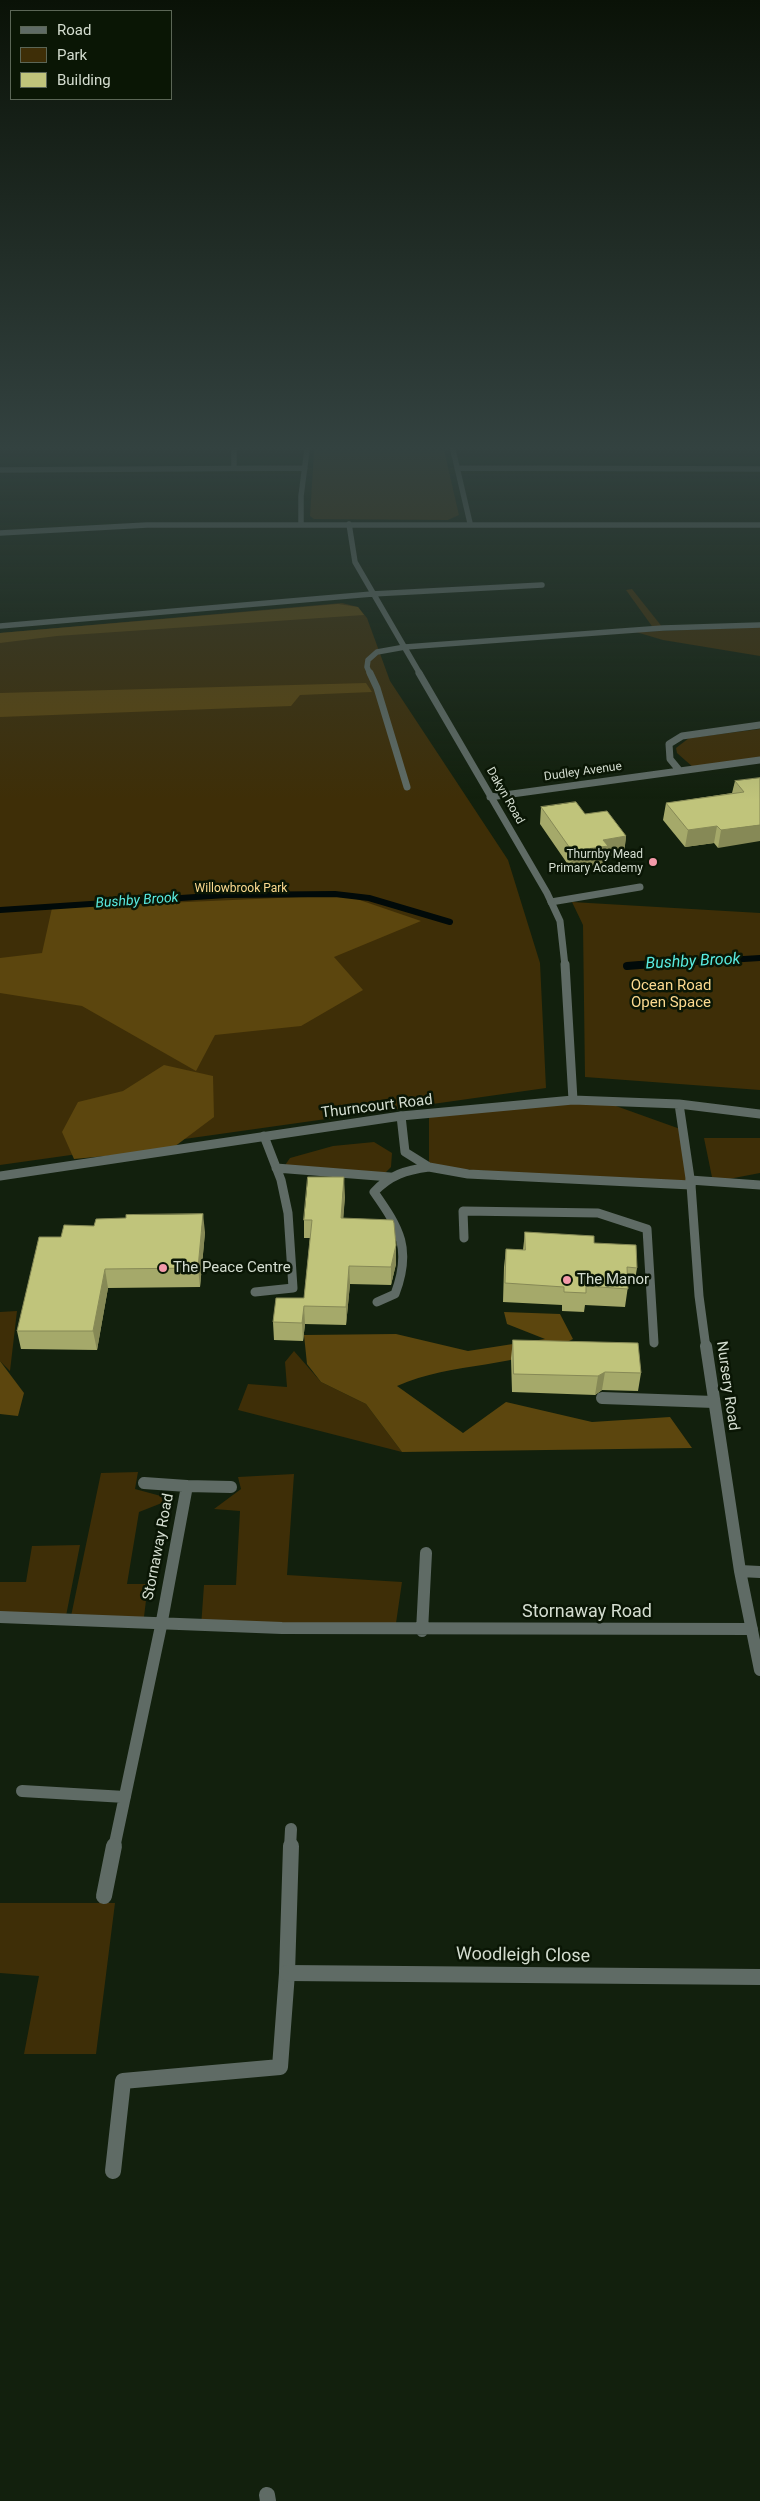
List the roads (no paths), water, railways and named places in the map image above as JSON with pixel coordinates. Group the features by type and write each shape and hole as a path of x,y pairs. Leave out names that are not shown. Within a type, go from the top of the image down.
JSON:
{"street":[{"name":"Dakyn Road","path":"358,567 372,594 406,647 560,921 566,972 573,1100"},
{"path":"0,626 286,603 372,594 542,585"},
{"path":"407,788 377,688 367,667 368,660 377,652 406,647 666,628 760,625"},
{"path":"679,770 670,759 669,744 676,740 699,733 760,725"},
{"name":"Dudley Avenue","path":"490,797 760,760"},
{"path":"551,902 640,887"},
{"name":"Thurncourt Road","path":"0,1176 401,1116 573,1100 679,1104 760,1114"},
{"name":"Nursery Road","path":"679,1104 691,1183 698,1296 740,1571 760,1670"},
{"path":"401,1116 405,1152 429,1167"},
{"path":"255,1292 293,1288 288,1213 276,1168 264,1136"},
{"path":"377,1302 395,1294 403,1275 404,1240 395,1222 374,1192 390,1177 401,1170 429,1167 468,1174 760,1185"},
{"path":"276,1168 390,1177"},
{"path":"464,1238 463,1211 598,1212 647,1229 654,1343"},
{"path":"602,1398 714,1402"},
{"name":"Stornaway Road","path":"144,1483 187,1486 161,1626"},
{"path":"187,1486 230,1487"},
{"path":"422,1631 426,1553"},
{"path":"740,1571 760,1572"},
{"name":"Stornaway Road","path":"0,1617 161,1626 422,1631 752,1629"},
{"path":"104,1896 161,1626"},
{"path":"22,1792 125,1797"},
{"path":"113,2171 123,2081 280,2068 286,1973 291,1829"},
{"name":"Woodleigh Close","path":"286,1973 760,1977"}],"waterway":[{"name":"Bushby Brook","path":"0,910 226,895 335,894 369,898 450,922"},
{"name":"Bushby Brook","path":"631,966 760,958"},
{"name":"Bushby Brook","path":"627,966 652,964"}],"place":[{"name":"Thurnby Mead Primary Academy","path":"653,862"},
{"name":"The Peace Centre","path":"163,1268"},
{"name":"The Manor","path":"567,1280"}],"park label":[{"name":"Willowbrook Park","path":"241,889"},
{"name":"Ocean Road Open Space","path":"671,994"}]}
